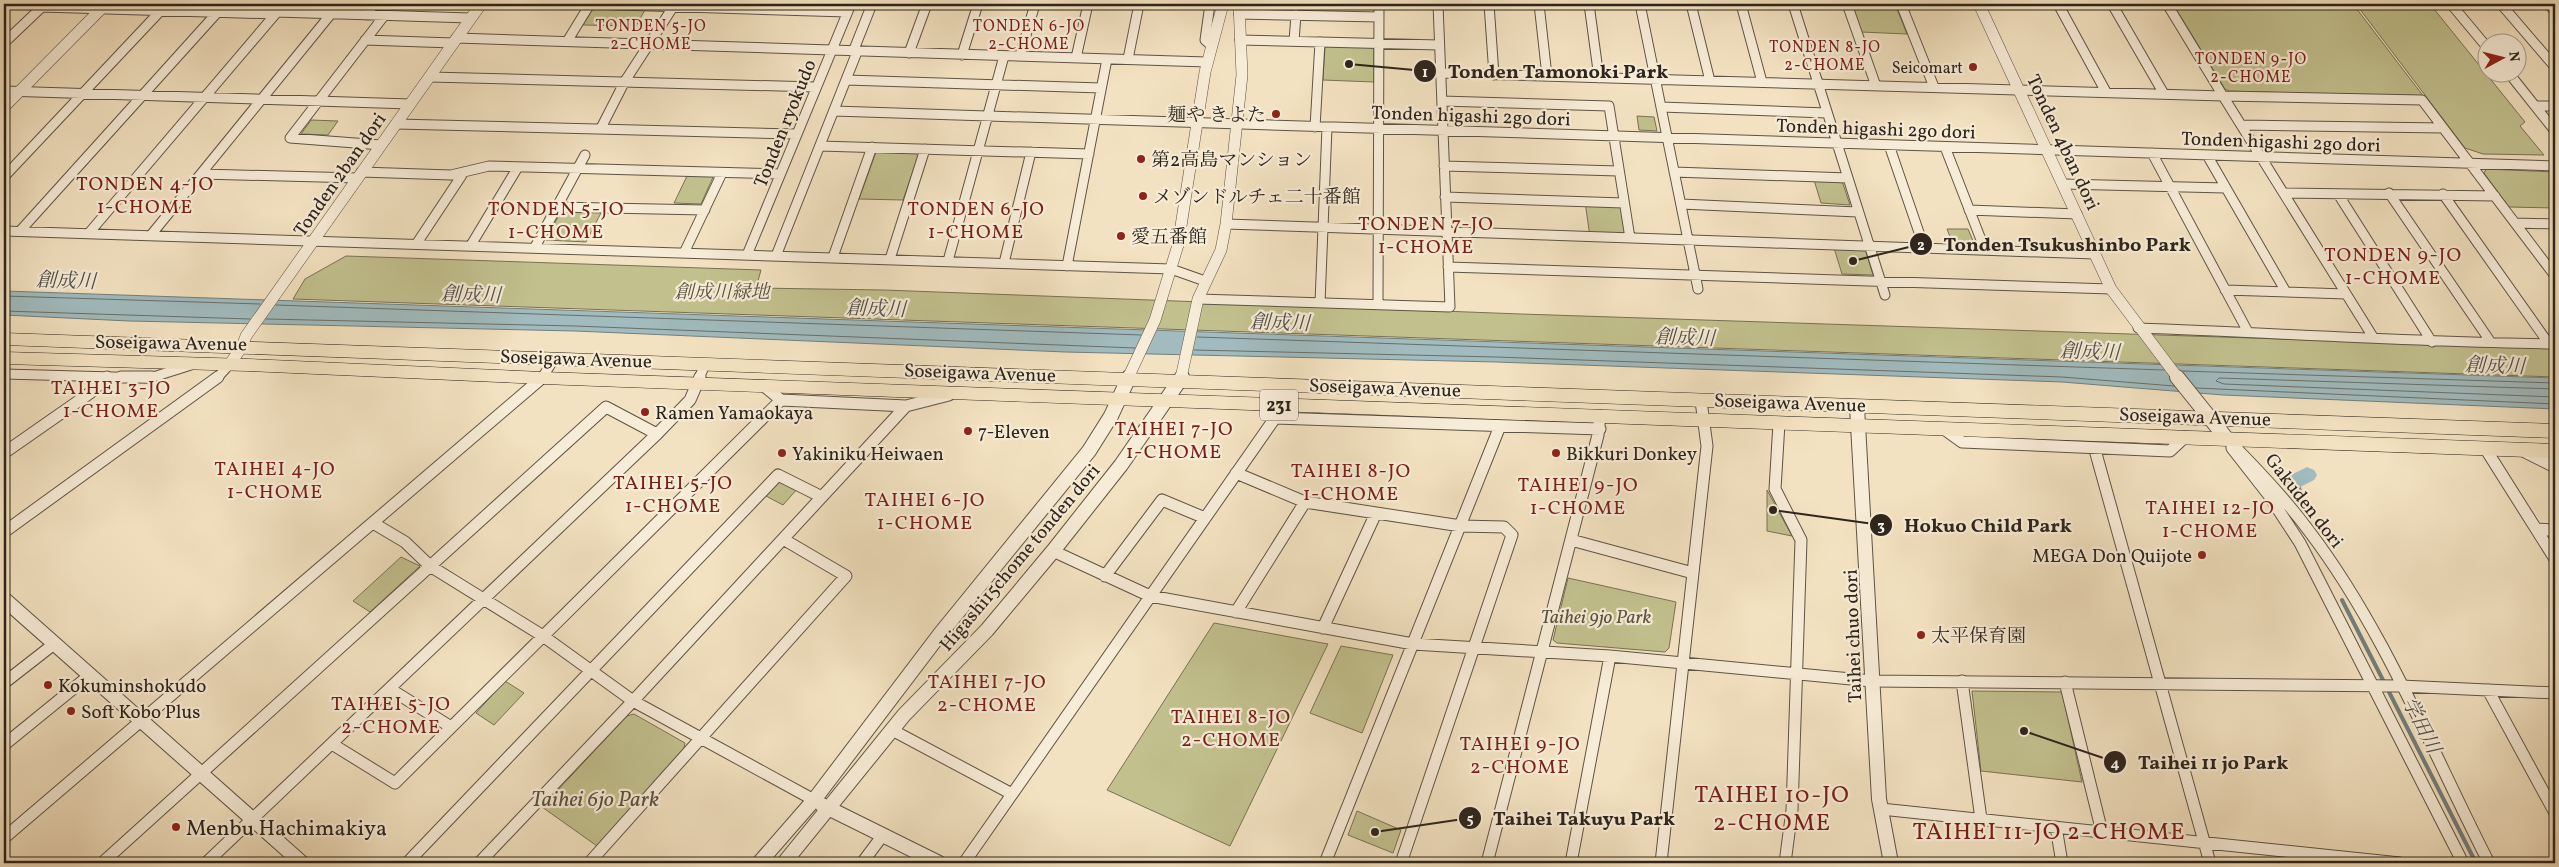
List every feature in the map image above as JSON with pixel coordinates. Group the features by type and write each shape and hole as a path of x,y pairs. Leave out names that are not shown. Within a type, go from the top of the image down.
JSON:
{"highway":[{"name":"Soseigawa Avenue","path":"4,340 242,347 1857,407 2209,417 2555,431"},
{"name":"Soseigawa Avenue","path":"4,358 1120,398 1277,411 1600,422 1704,420 2555,451"}],"street":[{"path":"4,177 167,4"},
{"path":"20,231 225,4"},
{"path":"89,233 284,4"},
{"path":"151,235 262,99 327,14 332,4"},
{"path":"366,15 374,4"},
{"name":"Tonden 2ban dori","path":"229,365 242,347 250,330 314,242 480,4"},
{"path":"586,4 849,8"},
{"path":"568,40 590,4"},
{"path":"776,256 846,80 872,4"},
{"path":"909,53 927,4"},
{"path":"962,55 978,4"},
{"path":"1020,56 1034,4"},
{"path":"1076,58 1088,4"},
{"path":"1128,59 1139,4"},
{"path":"1210,4 1205,40 1212,46"},
{"name":"Higashi15chome tonden dori","path":"759,863 814,800 940,634 1089,451 1120,398 1154,322 1178,245 1207,62 1223,4"},
{"path":"1239,9 1250,7 1250,4"},
{"path":"1320,15 1321,4"},
{"path":"1378,304 1379,4"},
{"path":"1198,299 1450,307 1438,4"},
{"path":"1489,4 1494,75"},
{"path":"1539,4 1546,76"},
{"path":"1589,4 1599,78"},
{"path":"1640,4 1698,289"},
{"path":"1691,4 1710,81"},
{"path":"1741,4 1762,82"},
{"path":"1792,4 1885,294"},
{"path":"1847,4 1876,86"},
{"path":"1901,4 1934,87"},
{"name":"Tonden 4ban dori","path":"1979,4 2111,289 2158,355 2226,438"},
{"path":"2058,4 2106,92"},
{"path":"2112,4 2164,94"},
{"path":"2167,4 2223,96 2243,124 2373,337"},
{"path":"2451,4 2476,34"},
{"path":"2500,4 2555,67"},
{"path":"2548,4 2555,11"},
{"path":"4,43 43,6 217,13 470,18"},
{"path":"601,128 625,82 674,6"},
{"path":"4,107 104,7"},
{"name":"Tonden ryokudo","path":"746,255 849,8"},
{"path":"1239,9 1296,15 1379,17"},
{"name":"Higashi15chome tonden dori","path":"784,863 830,809 892,730 986,630 1053,551 1121,465 1180,382 1198,299 1221,250 1226,224 1235,124 1242,75 1239,9"},
{"path":"1294,41 1296,15"},
{"path":"381,145 290,138 384,16"},
{"path":"365,40 568,40 832,48 855,52 1207,62"},
{"path":"1240,40 1440,45"},
{"path":"1315,127 1320,42"},
{"path":"948,262 1004,56"},
{"path":"1067,266 1107,59"},
{"path":"1440,73 2422,100 2555,276"},
{"path":"430,77 816,87"},
{"path":"846,80 1102,88"},
{"path":"2516,82 2555,131"},
{"path":"4,91 410,104"},
{"path":"1442,101 1609,106 1630,238"},
{"path":"2536,106 2555,106"},
{"path":"1661,107 1827,113"},
{"name":"Tonden higashi 2go dori","path":"834,111 2555,166"},
{"path":"396,124 797,134"},
{"path":"2243,124 2443,128"},
{"path":"1320,303 1327,127"},
{"path":"1889,145 1924,247"},
{"path":"820,146 1089,154"},
{"path":"834,258 872,147"},
{"path":"1945,147 1985,250"},
{"path":"890,259 925,149"},
{"path":"1004,263 1031,152"},
{"path":"535,247 585,154"},
{"path":"2152,154 2248,332"},
{"path":"2207,155 2286,292"},
{"path":"202,174 451,175 489,166 780,174"},
{"path":"1444,166 1618,171"},
{"path":"471,246 518,167"},
{"path":"417,244 464,172"},
{"path":"1674,172 1848,178"},
{"path":"684,253 722,173"},
{"path":"2063,184 2225,188"},
{"path":"2284,192 2495,196"},
{"path":"2389,193 2490,341"},
{"path":"2338,194 2432,342"},
{"path":"2442,194 2552,344"},
{"path":"1445,197 1624,203"},
{"path":"1681,204 1858,212"},
{"path":"556,207 705,210"},
{"path":"1969,210 2077,214"},
{"path":"1226,224 2095,254"},
{"path":"2516,224 2555,224"},
{"path":"4,230 314,242 535,247 1171,269 1205,281"},
{"path":"1448,267 2111,289"},
{"path":"2225,290 2346,294"},
{"path":"2138,328 2373,337 2432,342 2490,341 2552,344"},
{"path":"4,838 543,378 554,359"},
{"path":"4,380 8,374 150,378 192,365"},
{"path":"4,532 214,382 229,365"},
{"path":"206,863 657,434 690,400 705,365"},
{"path":"4,453 90,393 107,377"},
{"path":"764,386 781,400 906,406 960,393"},
{"path":"332,744 394,783 781,400"},
{"path":"1661,863 1707,446 1701,401"},
{"path":"479,863 633,701 906,406"},
{"path":"102,863 606,407 657,434"},
{"name":"Taihei chuo dori","path":"1857,407 1881,809 1891,863"},
{"path":"964,863 1205,518 1277,411 1500,426 1600,422 1487,863"},
{"path":"1779,423 1775,489 1801,540 1792,810 1785,863"},
{"path":"1326,863 1500,426"},
{"path":"1943,429 1962,442 2095,450 2170,451 2185,437"},
{"name":"Gakuden dori","path":"2226,438 2300,543 2376,686 2463,863"},
{"name":"Gakuden dori","path":"2226,438 2252,461 2335,567 2490,863"},
{"path":"2485,448 2555,559"},
{"path":"2518,449 2555,467"},
{"path":"2095,450 2210,863"},
{"path":"1236,473 1305,502 1461,526 1504,527 1512,536 1401,863"},
{"path":"407,863 778,476 822,497"},
{"path":"1105,576 1162,500 1205,518"},
{"path":"1236,612 1305,502"},
{"path":"1323,628 1376,513"},
{"path":"373,523 405,542 430,566 543,636 633,701 830,809 940,863"},
{"path":"2536,529 2555,530"},
{"path":"588,863 846,576 783,539"},
{"path":"1571,540 1693,573"},
{"path":"1053,551 1150,596 1413,644 1610,656 1682,664 1796,672 1872,681 2397,686 2555,693"},
{"path":"4,599 302,863"},
{"path":"4,683 54,644"},
{"path":"1571,863 1610,656"},
{"path":"4,745 90,675"},
{"path":"1962,681 1981,819"},
{"path":"2065,682 2102,832"},
{"path":"390,689 451,727"},
{"path":"2488,690 2555,813"},
{"path":"892,730 1012,794"},
{"path":"1881,809 2370,862 2400,863"},
{"path":"2056,827 2062,863"},
{"path":"862,863 883,835"}],"green space":[{"path":"1851,4 1895,4 1907,34 1861,32"},
{"path":"2173,4 2353,4 2424,97 2229,91 2225,89"},
{"path":"2356,4 2430,4 2476,61 2476,82 2493,82 2525,122 2520,126 2544,155 2483,154 2465,148"},
{"path":"596,8 645,10 636,26 583,25 592,10"},
{"path":"1329,45 1374,48 1374,82 1323,80 1325,47"},
{"path":"1637,116 1654,117 1657,131 1639,130"},
{"path":"311,120 338,121 328,135 301,134"},
{"path":"880,150 919,154 903,200 859,199 876,152"},
{"path":"2486,169 2555,172 2555,208 2509,207 2484,173"},
{"path":"688,174 714,175 701,204 674,203"},
{"path":"1814,180 1842,181 1850,205 1821,203"},
{"path":"1585,202 1624,203 1630,238 1590,237"},
{"path":"562,209 602,211 586,242 546,240"},
{"path":"1947,229 1968,229 1974,243 1952,242"},
{"path":"1834,248 1865,249 1873,275 1842,274"},
{"name":"創成川緑地","path":"346,256 761,270 756,288 884,290 1521,314 2555,348 2555,377 293,299 305,279"},
{"path":"779,479 798,488 783,505 764,495"},
{"path":"1767,490 1792,536 1767,531"},
{"path":"401,557 420,566 370,612 353,601"},
{"name":"Taihei 9jo Park","path":"1568,578 1676,602 1669,648 1665,652 1557,643 1553,640"},
{"path":"1214,623 1328,644 1230,846 1107,790"},
{"path":"1341,646 1393,655 1362,733 1310,713"},
{"path":"505,681 524,693 494,725 476,713"},
{"path":"1972,691 2062,692 2082,782 1981,771"},
{"name":"Taihei 6jo Park","path":"634,714 685,743 684,748 597,846 542,807 627,716"},
{"path":"1357,811 1401,830 1393,853 1348,835"}],"water":[{"path":"4,291 2555,378 2555,409 2223,395 2062,382 1496,362 1065,352 575,331 129,321 4,315"}],"waterway":[{"path":"2296,481 2307,475"},
{"name":"学田川","path":"2296,481 2305,503"},
{"name":"学田川","path":"2342,600 2384,682"},
{"name":"学田川","path":"2388,690 2476,863"}],"place":[{"name":"Tonden Tamonoki Park","path":"1349,64"},
{"name":"Seicomart","path":"1973,67"},
{"name":"麺や きよた","path":"1276,114"},
{"name":"第2高島マンション","path":"1141,159"},
{"name":"メゾンドルチェ二十番館","path":"1143,196"},
{"name":"愛五番館","path":"1121,236"},
{"name":"Tonden Tsukushinbo Park","path":"1853,261"},
{"name":"Ramen Yamaokaya","path":"645,412"},
{"name":"7-Eleven","path":"968,431"},
{"name":"Yakiniku Heiwaen","path":"782,453"},
{"name":"Bikkuri Donkey","path":"1556,453"},
{"name":"Hokuo Child Park","path":"1773,510"},
{"name":"MEGA Don Quijote","path":"2202,555"},
{"name":"太平保育園","path":"1921,635"},
{"name":"Kokuminshokudo","path":"48,685"},
{"name":"Soft Kobo Plus","path":"71,711"},
{"name":"Taihei 11 jo Park","path":"2024,731"},
{"name":"Menbu Hachimakiya","path":"176,827"},
{"name":"Taihei Takuyu Park","path":"1375,832"}],"district":[{"name":"TONDEN 5-JO 2-CHOME","path":"651,34"},
{"name":"TONDEN 6-JO 2-CHOME","path":"1029,34"},
{"name":"TONDEN 8-JO 2-CHOME","path":"1825,55"},
{"name":"TONDEN 9-JO 2-CHOME","path":"2251,67"},
{"name":"TONDEN 4-JO 1-CHOME","path":"145,194"},
{"name":"TONDEN 5-JO 1-CHOME","path":"556,220"},
{"name":"TONDEN 6-JO 1-CHOME","path":"976,220"},
{"name":"TONDEN 7-JO 1-CHOME","path":"1426,234"},
{"name":"TONDEN 9-JO 1-CHOME","path":"2393,266"},
{"name":"TAIHEI 3-JO 1-CHOME","path":"111,398"},
{"name":"TAIHEI 7-JO 1-CHOME","path":"1174,440"},
{"name":"TAIHEI 4-JO 1-CHOME","path":"275,480"},
{"name":"TAIHEI 8-JO 1-CHOME","path":"1351,482"},
{"name":"TAIHEI 5-JO 1-CHOME","path":"673,494"},
{"name":"TAIHEI 9-JO 1-CHOME","path":"1578,496"},
{"name":"TAIHEI 6-JO 1-CHOME","path":"925,510"},
{"name":"TAIHEI 12-JO 1-CHOME","path":"2210,518"},
{"name":"TAIHEI 7-JO 2-CHOME","path":"987,692"},
{"name":"TAIHEI 5-JO 2-CHOME","path":"391,714"},
{"name":"TAIHEI 8-JO 2-CHOME","path":"1231,728"},
{"name":"TAIHEI 9-JO 2-CHOME","path":"1520,754"},
{"name":"TAIHEI 10-JO 2-CHOME","path":"1772,808"},
{"name":"TAIHEI 11-JO 2-CHOME","path":"2049,831"}],"water label":[{"name":"創成川","path":"66,280"},
{"name":"創成川","path":"471,294"},
{"name":"創成川","path":"876,308"},
{"name":"創成川","path":"1280,322"},
{"name":"創成川","path":"1685,337"},
{"name":"創成川","path":"2090,351"},
{"name":"創成川","path":"2495,365"}]}
